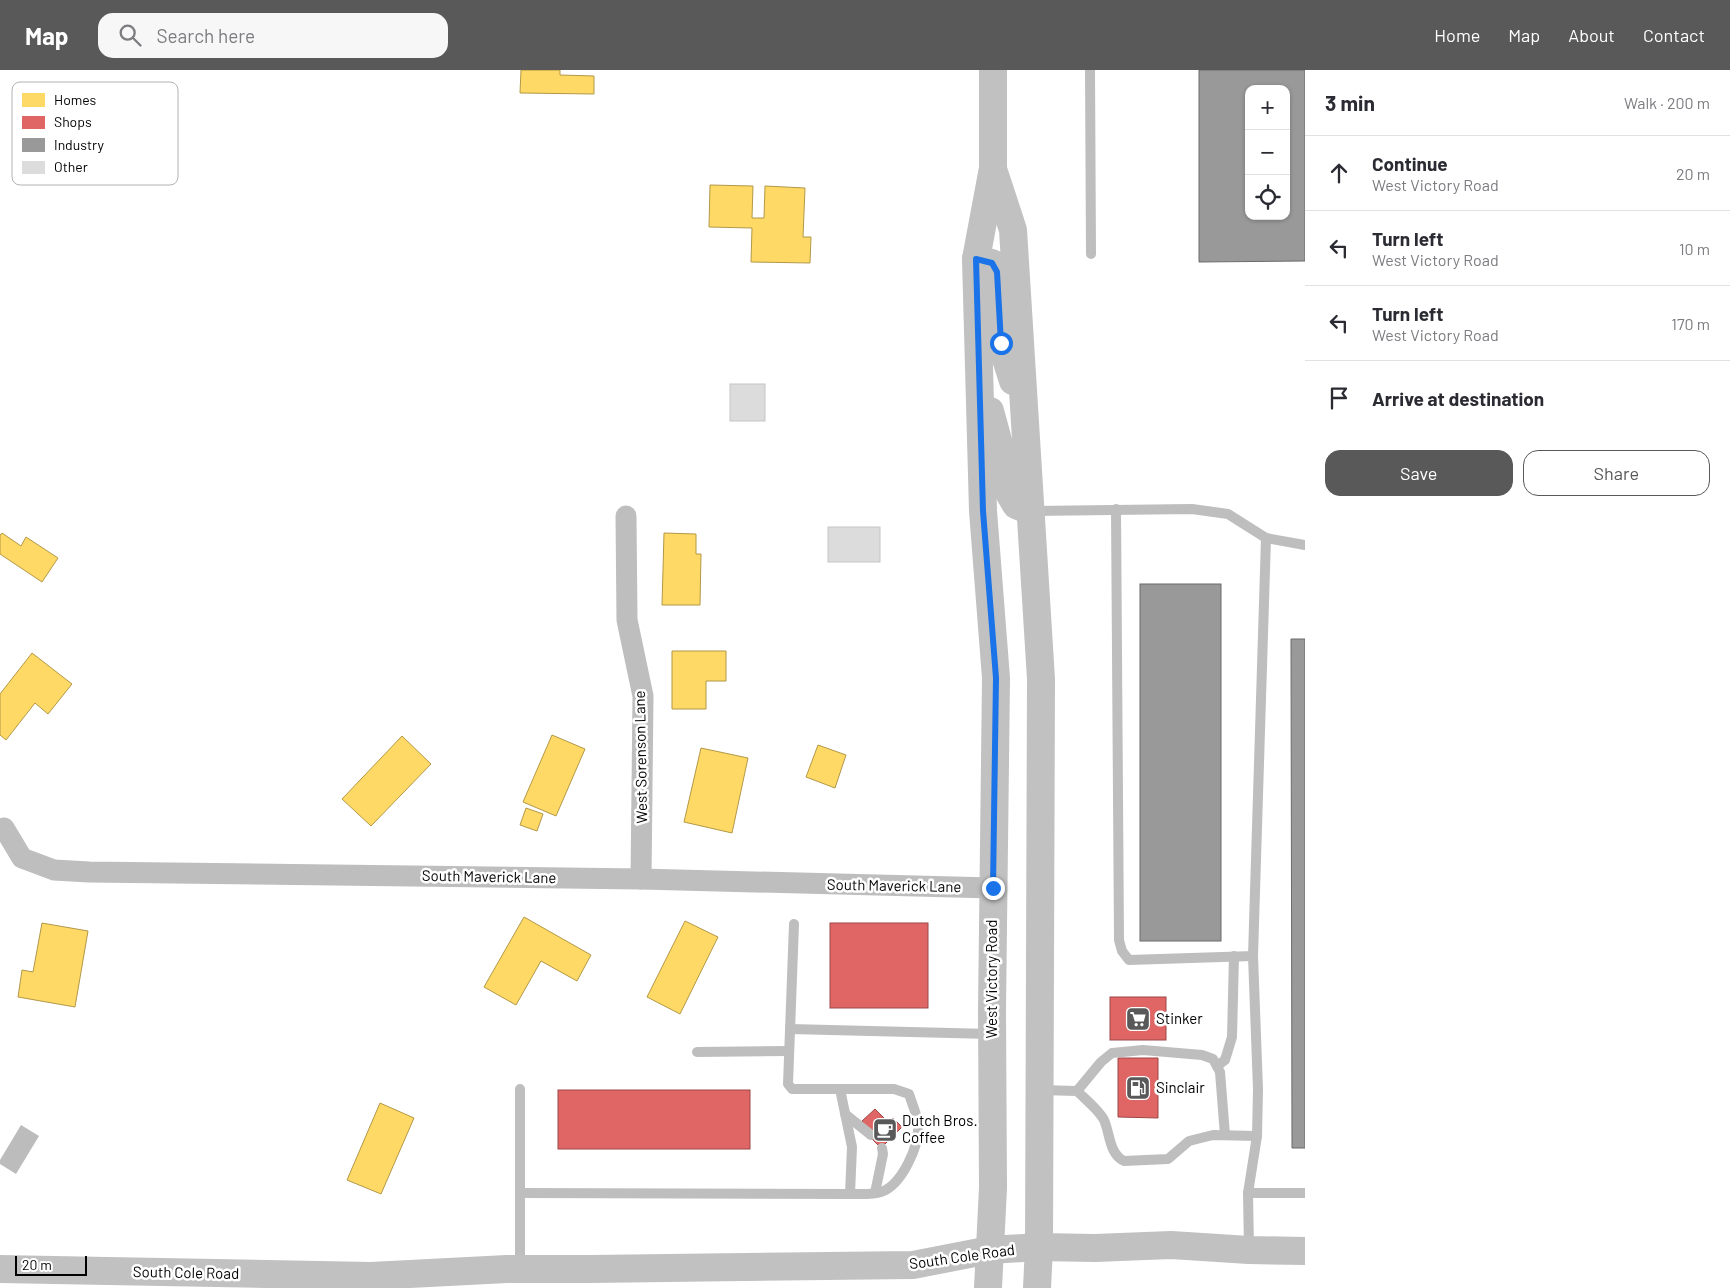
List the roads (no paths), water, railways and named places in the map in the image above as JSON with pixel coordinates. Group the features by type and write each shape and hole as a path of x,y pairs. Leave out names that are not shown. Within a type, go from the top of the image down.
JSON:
{"main road":[{"name":"West Victory Road","path":"988,1288 993,1188 992,1034 996,678 983,511 976,259 993,168 992,70"},
{"name":"West Victory Road","path":"993,168 1013,230 1040,679 1038,1288"},
{"name":"West Victory Road","path":"976,259 992,263 997,272 1001,343 1010,374 1025,413"},
{"name":"West Victory Road","path":"979,372 1003,459 1008,493 1016,505 1031,511"},
{"name":"South Cole Road","path":"0,1269 383,1282 527,1278 590,1269 914,1266 990,1250 1039,1247 1095,1248 1171,1245 1249,1250 1305,1251"}],"street":[{"name":"West Sorenson Lane","path":"626,516 627,620 643,696 642,879"},
{"name":"South Maverick Lane","path":"4,828 22,858 54,870 642,879 993,888"}],"lane":[{"path":"1090,70 1091,254"},
{"path":"1116,509 1119,940 1122,951 1129,960 1253,956"},
{"path":"1031,511 1192,509 1228,514 1266,538 1305,545"},
{"path":"1249,1250 1248,1193 1257,1136 1258,1090 1253,956 1266,538"},
{"path":"520,1193 850,1194 875,1193 889,1188 908,1164 918,1137 918,1124 909,1094 894,1089 792,1089 788,1084 794,924"},
{"path":"1217,1066 1225,1060 1232,1037 1234,956"},
{"path":"790,1029 992,1034"},
{"path":"1077,1091 1101,1062 1112,1053 1143,1050 1202,1055 1213,1059 1220,1072 1225,1135"},
{"path":"697,1052 789,1051"},
{"path":"520,1089 520,1193 527,1278"},
{"path":"840,1089 852,1147 850,1194"},
{"path":"1040,1090 1077,1091 1103,1118 1117,1158 1124,1161 1168,1159 1189,1141 1213,1134 1257,1136"},
{"path":"845,1114 870,1134"},
{"path":"875,1193 884,1154 882,1148"},
{"path":"1248,1193 1305,1193"}],"place":[{"name":"Stinker","path":"1138,1019"},
{"name":"Sinclair","path":"1138,1088"},
{"name":"Dutch Bros. Coffee","path":"885,1130"}]}
